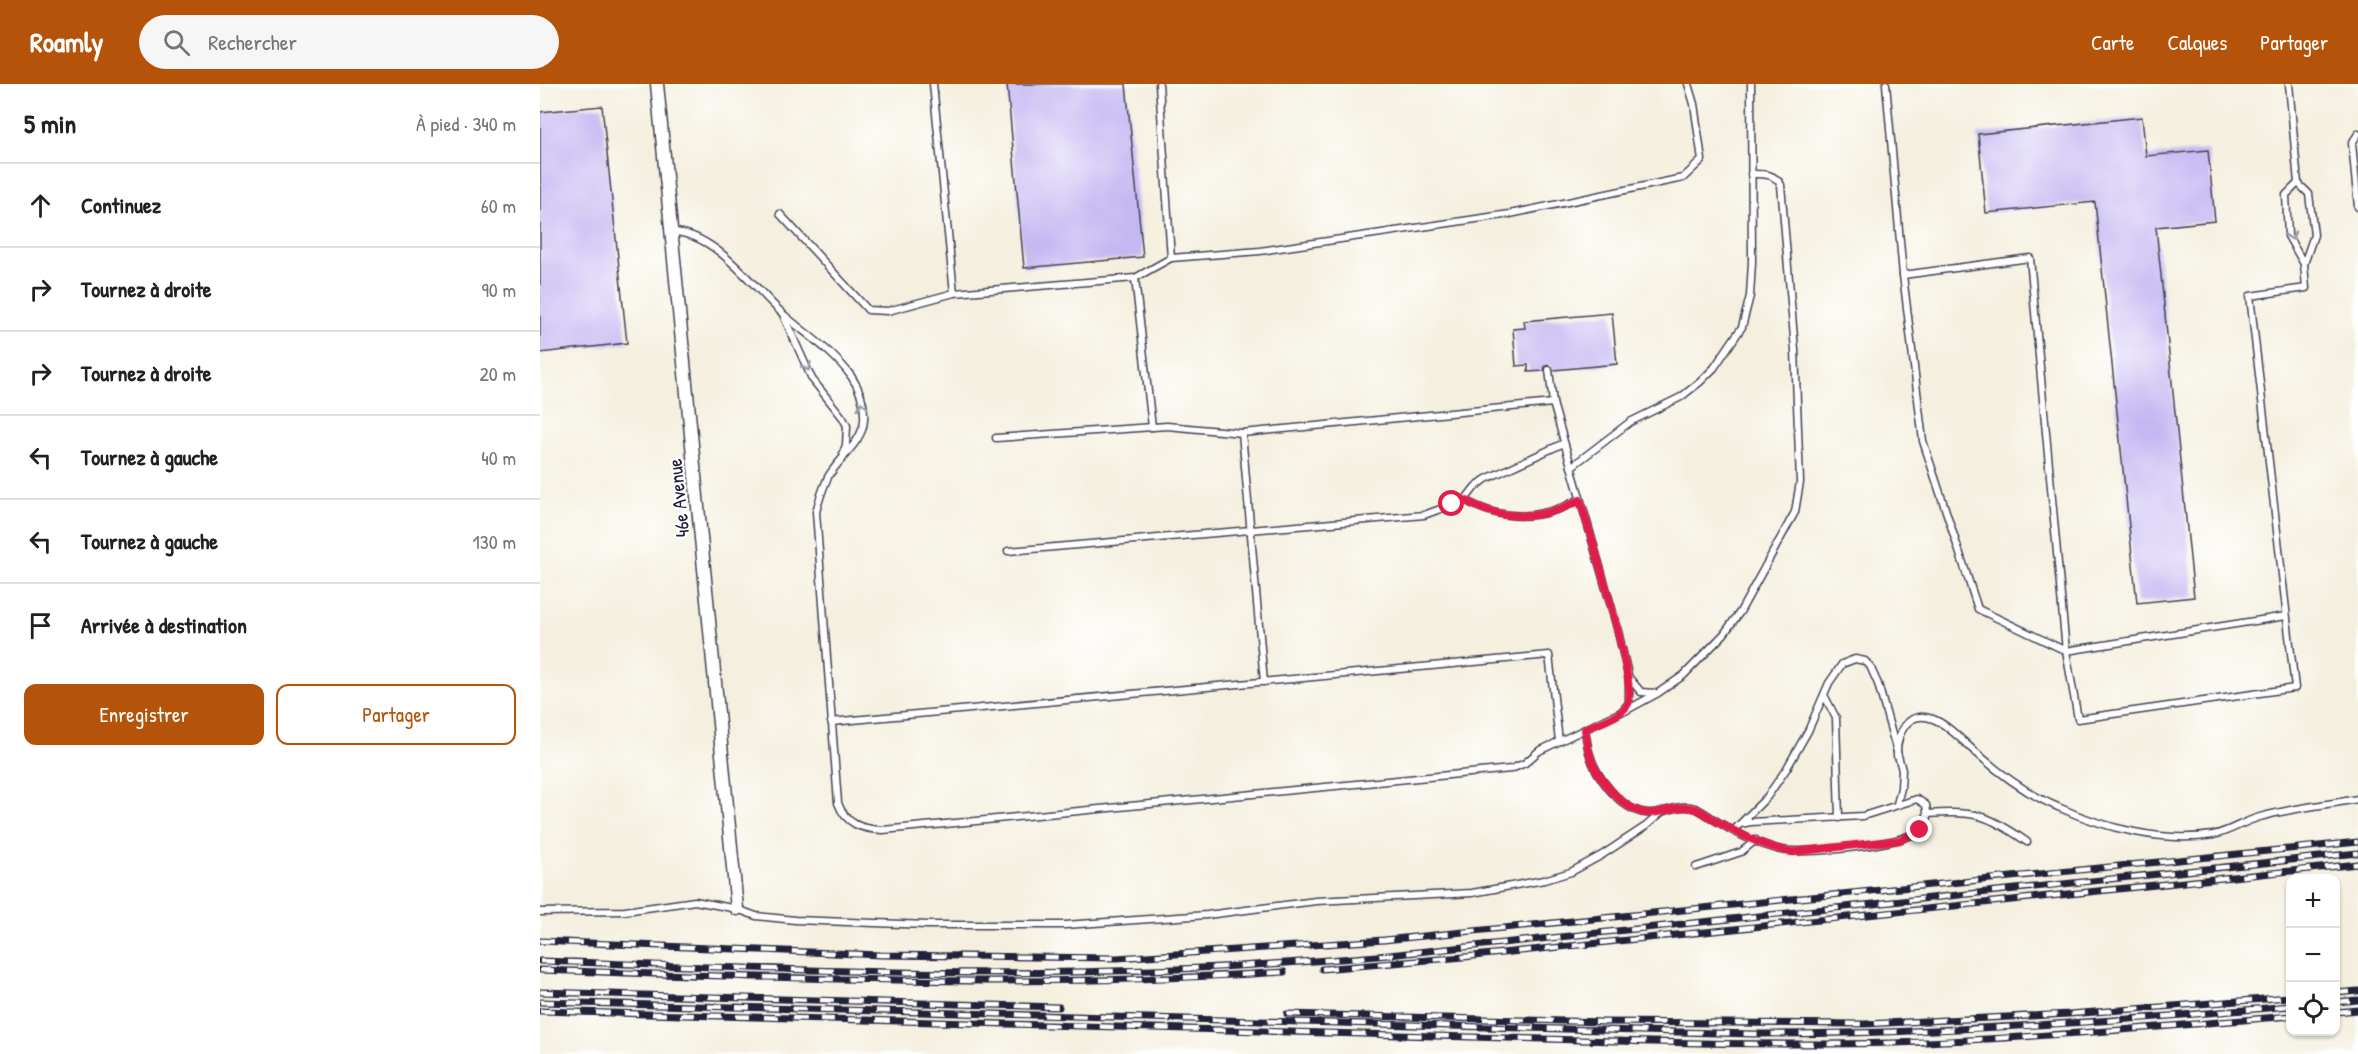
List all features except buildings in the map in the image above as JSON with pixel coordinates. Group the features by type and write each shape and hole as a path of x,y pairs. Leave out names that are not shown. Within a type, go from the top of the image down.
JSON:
{"street":[{"name":"46e Avenue","path":"657,84 737,909"}],"lane":[{"path":"933,84 954,293"},
{"path":"1159,84 1171,258"},
{"path":"780,214 868,310 888,312 954,293 1135,278 1171,258 1260,251 1510,214 1683,178 1702,160 1694,104 1688,84"},
{"path":"1571,467 1630,422 1681,397 1700,382 1714,369 1742,327 1747,312 1751,281 1751,84"},
{"path":"1886,84 1903,275 1923,441 1978,609 2066,651 2286,616"},
{"path":"1903,275 2030,258 2066,651 2078,720 2295,688 2250,296 2306,288 2304,264 2314,235 2309,194 2298,183 2289,84"},
{"path":"2358,134 2352,143 2358,207"},
{"path":"672,232 691,235 710,246 744,274 783,314 838,360 858,389 863,404 862,429 856,441 828,477 816,512 838,803 841,813 856,826 883,830 1511,769 1525,763 1539,751 1658,693 1684,675 1724,634 1740,612 1788,527 1799,497 1796,350 1782,191 1779,181 1774,176 1751,174"},
{"path":"2298,183 2286,195 2288,237 2304,264"},
{"path":"1135,278 1152,427"},
{"path":"783,314 812,379 847,426 846,445 842,457"},
{"path":"1549,370 1552,403 1629,679 1629,703 1621,712"},
{"path":"996,438 1167,426 1242,433 1552,403"},
{"path":"1242,433 1264,682"},
{"path":"1008,551 1424,515 1465,500 1475,487 1486,479 1564,443"},
{"path":"1465,500 1493,512 1526,517 1557,511 1580,500"},
{"path":"831,722 1549,655 1559,741"},
{"path":"1734,830 1767,797 1808,731 1824,695 1842,664 1855,659 1870,666 1878,684 1902,779 1897,804"},
{"path":"1629,679 1644,694 1658,693"},
{"path":"1824,695 1836,718 1839,818"},
{"path":"1897,756 1898,736 1905,724 1917,718 1930,718 1944,726 2013,783 2058,807 2111,825 2166,836 2214,835 2261,816 2358,799"},
{"path":"1585,729 1589,752 1596,771 1608,787 1634,810 1647,813 1676,807 1695,808 1734,830 1778,850 1793,852 1900,840 1920,830 1927,821 1928,814 1926,805 1917,799 1863,816 1740,824"},
{"path":"540,912 625,911 694,901 737,909 756,916 834,922 1044,925 1155,920 1248,911 1316,901 1472,893 1544,880 1571,872 1646,826 1663,811"},
{"path":"1928,814 1956,812 1982,815 2001,824 2027,842"},
{"path":"1696,867 1741,852 1755,840"}],"railway":[{"path":"540,941 881,955 1117,958 1384,940 2358,842"},
{"path":"540,961 969,973 1147,970 1320,961 2358,853"},
{"path":"1322,969 1464,957 2358,864"},
{"path":"540,970 819,979 1005,981 1098,980 1284,972"},
{"path":"2340,993 2358,991"},
{"path":"540,992 1059,1007"},
{"path":"1287,1014 1605,1022 1865,1024 2069,1014 2286,997"},
{"path":"2340,1002 2358,1000"},
{"path":"540,1002 1754,1034 1888,1032 2022,1026 2286,1006"},
{"path":"2340,1012 2358,1010"},
{"path":"540,1011 1742,1044 1892,1043 1992,1039 2286,1016"}],"route":[{"path":"1452,504 1465,500 1493,512 1526,517 1557,511 1580,500 1617,627 1630,685 1629,703 1621,712 1585,729 1589,752 1596,771 1608,787 1634,810 1647,813 1676,807 1695,808 1761,843 1778,850 1793,852 1900,840 1920,830"}]}
